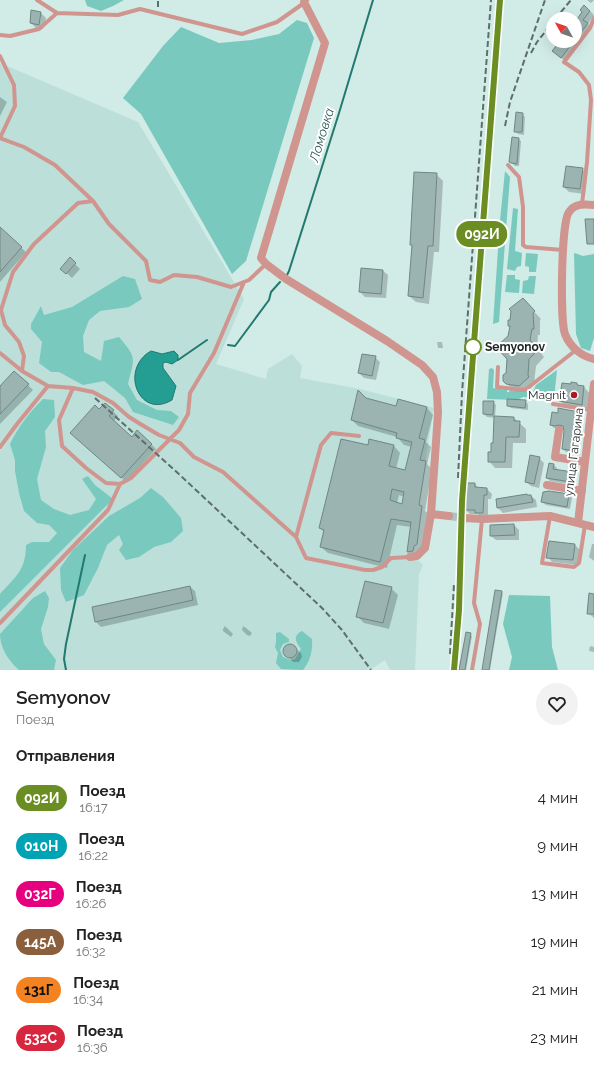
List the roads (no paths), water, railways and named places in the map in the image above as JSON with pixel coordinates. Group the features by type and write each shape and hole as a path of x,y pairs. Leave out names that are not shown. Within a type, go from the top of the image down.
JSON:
{"street":[{"path":"304,1 325,43 261,258 266,264 286,280 387,341 422,365 433,377 437,392 438,413 431,514 425,548 417,556 410,557"},
{"path":"594,205 582,204 573,208 567,215 564,229 563,250 563,327 567,339 576,350 584,356 594,359"},
{"name":"улица Гагарина","path":"582,524 582,491 594,384"},
{"path":"558,430 555,457 585,462"},
{"path":"547,485 582,491"},
{"path":"431,514 449,516"},
{"path":"465,518 482,519 550,516 594,527"}],"lane":[{"path":"37,0 57,13 118,15 140,9 242,34 277,22 304,1"},
{"path":"0,35 10,36 39,29 57,13"},
{"path":"582,204 587,162 591,100 589,85 579,72 564,62 590,28 594,18"},
{"path":"0,56 14,85 15,106 0,138 24,147 55,165 93,201 109,224 146,261 150,280 160,282 174,275 197,277 231,287 249,280 266,264"},
{"path":"508,164 519,177 523,207 523,245 526,247 563,250"},
{"path":"22,371 24,356 19,342 5,325 1,310 13,272 34,244 78,203 93,201"},
{"path":"0,623 108,510 120,484 131,478 179,430 188,414 190,394 214,353 244,282"},
{"path":"498,367 497,387 525,390 576,350"},
{"path":"0,353 22,371 48,386 73,388 93,392 104,397 136,421 169,440 180,443 194,457 222,472 296,537 306,558 365,570 373,570 382,567 392,558 410,557"},
{"path":"0,447 48,386"},
{"path":"73,388 59,420 62,446 86,468 106,482 120,484"},
{"path":"553,404 591,410"},
{"path":"296,537 321,446 331,433 359,436"},
{"path":"550,516 542,563 574,567 579,563 582,524"},
{"path":"472,670 480,624 474,603 482,519"}],"waterway":[{"name":"Ломовка","path":"287,275 339,113 373,0"},
{"name":"Ломовка","path":"228,345 235,346 269,300 271,292 280,282"},
{"path":"178,360 207,340"},
{"path":"66,670 64,659 66,644 85,555"}],"tunnel":[{"path":"449,516 465,518"}],"railway":[{"path":"158,0 158,7"},
{"path":"458,478 462,393 491,0"},
{"path":"454,670 459,610 462,501 500,0"},
{"path":"505,126 510,102 545,0"},
{"path":"561,12 571,0"},
{"path":"531,53 546,31"},
{"path":"95,398 322,608 342,630 371,670"},
{"path":"450,654 454,584"}],"train":[{"name":"092И","path":"454,670 459,610 462,501 500,0"}],"place":[{"name":"Semyonov","path":"473,347"},
{"name":"Magnit","path":"574,395"}]}
